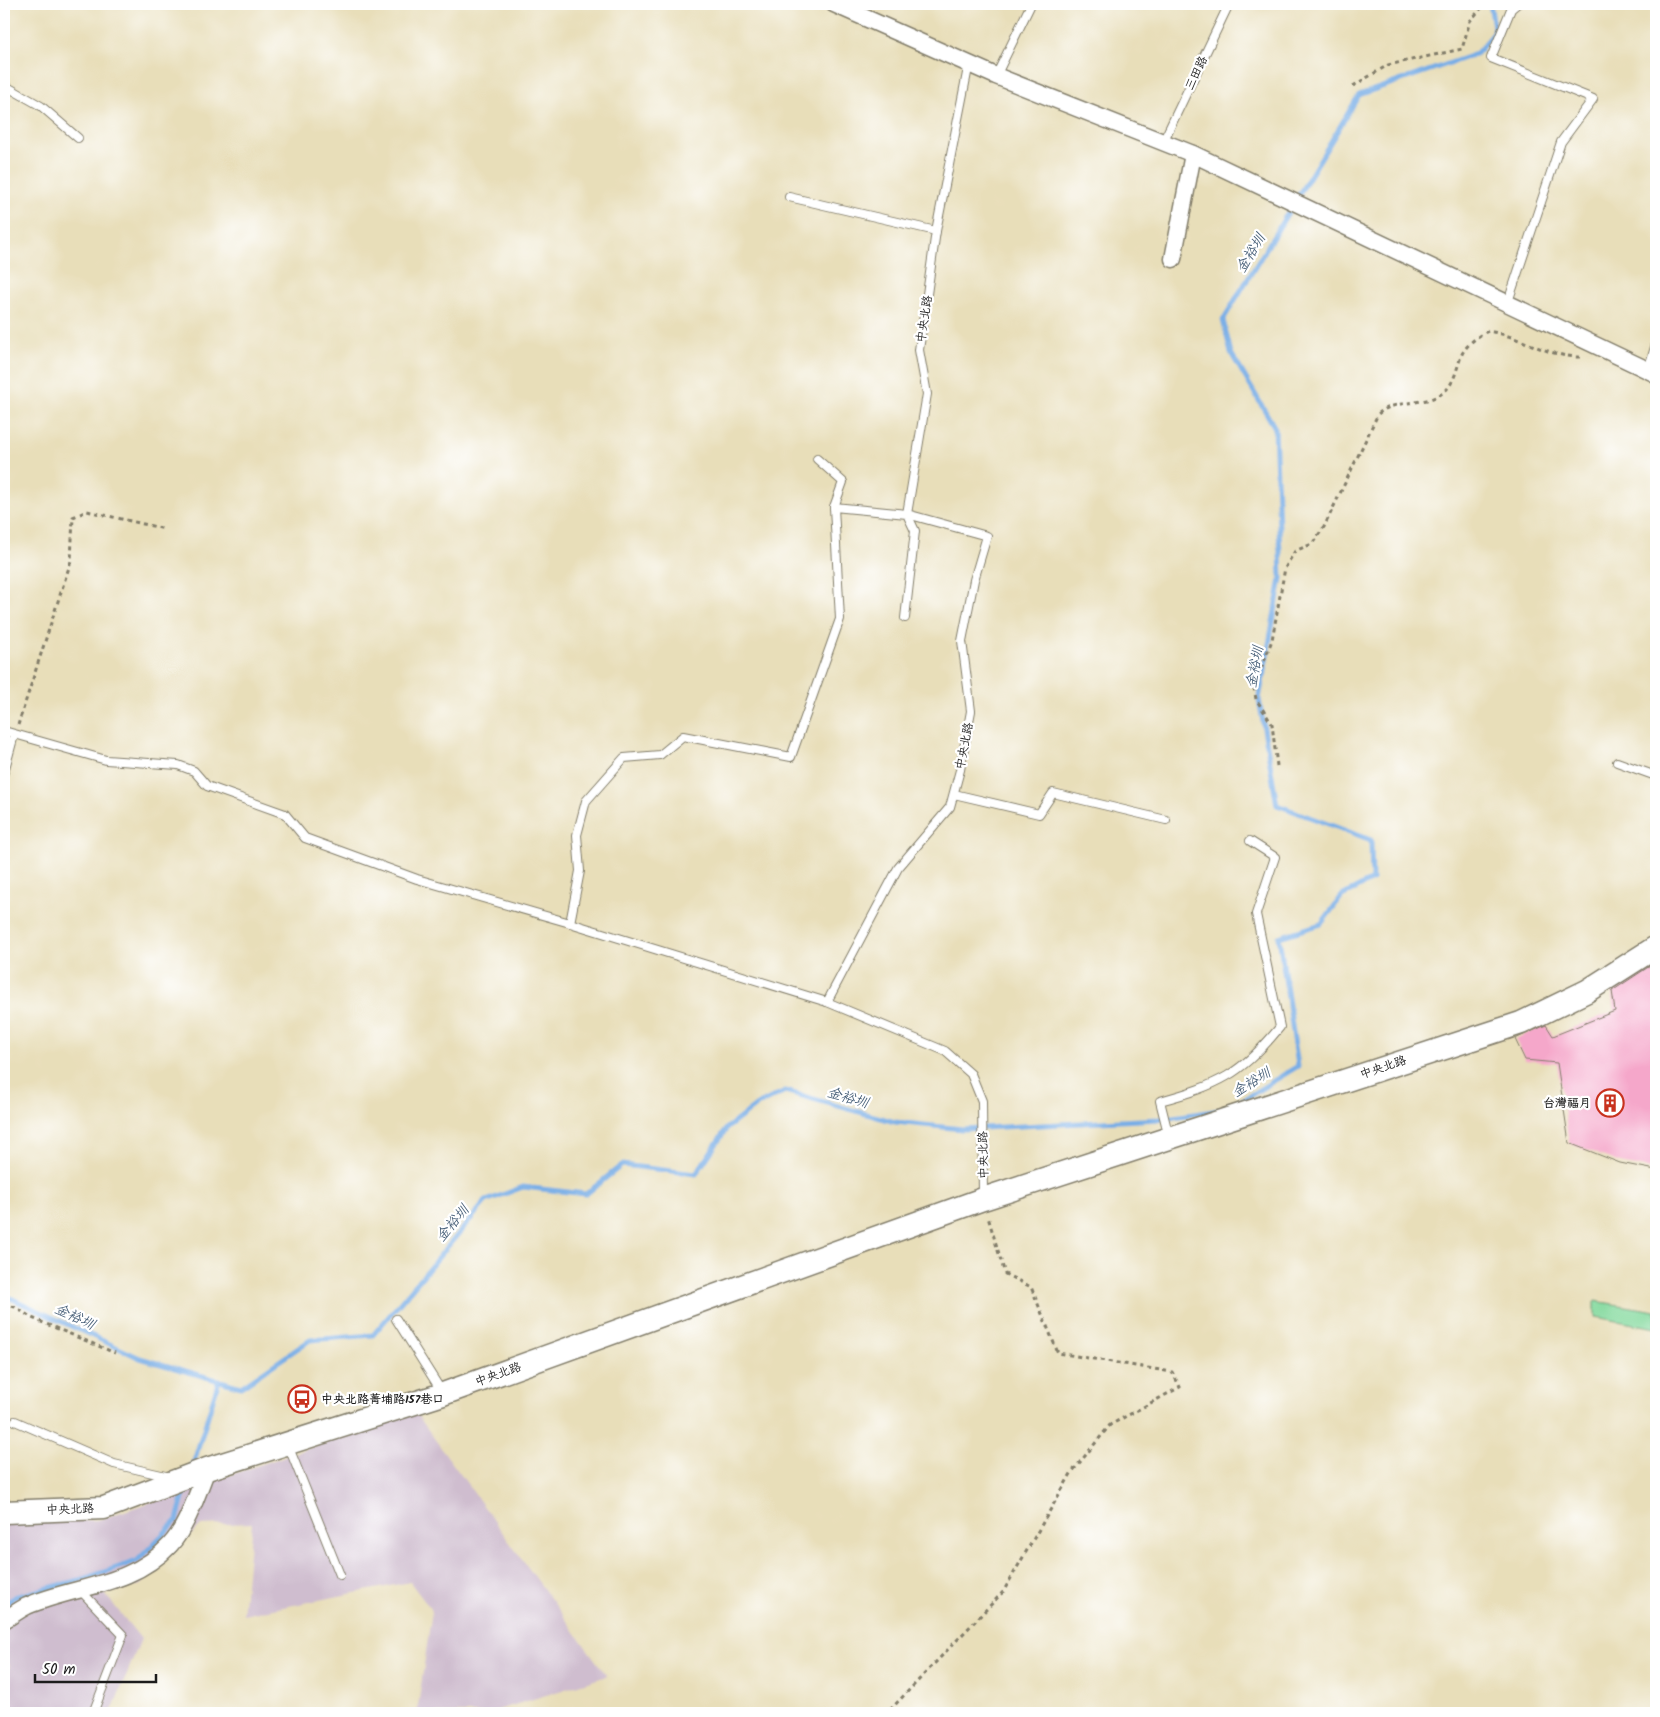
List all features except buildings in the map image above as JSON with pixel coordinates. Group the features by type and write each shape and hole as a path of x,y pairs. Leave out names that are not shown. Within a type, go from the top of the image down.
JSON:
{"street":[{"path":"834,4 858,9 996,76 1193,154 1652,372"},
{"path":"1173,259 1193,154"},
{"name":"中央北路","path":"4,1512 104,1508 207,1469 443,1394 983,1199 1521,1023 1587,991 1656,947"},
{"path":"4,1620 27,1606 81,1591 144,1568 171,1544 190,1511 207,1469"}],"lane":[{"path":"996,76 1031,4"},
{"name":"三田路","path":"1163,142 1229,4"},
{"path":"1508,302 1562,142 1593,99 1491,58 1511,9 1517,4"},
{"name":"中央北路","path":"969,63 936,230 919,350 927,394 907,514 987,536 974,580 962,641 971,711 960,770 950,807 898,868 827,1002 945,1051 971,1074 982,1102 983,1199"},
{"path":"4,85 41,106 78,138"},
{"path":"790,197 936,230"},
{"path":"1652,372 1656,344"},
{"path":"570,923 580,871 577,835 586,801 624,758 660,755 683,736 791,757 840,619 834,507 843,482 816,459"},
{"path":"834,507 907,514 915,531 905,618"},
{"path":"4,731 106,760 178,765 194,771 207,786 285,814 305,838 417,879 570,923 827,1002"},
{"path":"4,772 14,735"},
{"path":"1617,762 1656,776"},
{"path":"954,794 1038,814 1053,793 1166,820"},
{"path":"1170,1139 1160,1101 1202,1090 1234,1073 1260,1052 1280,1028 1256,914 1275,857 1250,842"},
{"path":"396,1320 443,1394"},
{"path":"15,1420 114,1464 180,1480"},
{"path":"287,1444 340,1575"},
{"path":"81,1591 123,1635 93,1713"}],"path":[{"path":"1353,86 1388,65 1462,49 1470,21 1485,4"},
{"path":"1277,766 1272,724 1256,699 1254,688 1272,640 1285,568 1295,551 1312,544 1324,527 1378,414 1385,407 1435,397 1445,391 1452,382 1463,351 1488,330 1503,333 1558,355 1572,358 1598,357 1611,352"},
{"path":"14,735 72,561 73,517 87,511 165,529"},
{"path":"890,1710 1003,1592 1072,1472 1110,1425 1180,1386 1172,1372 1058,1353 1031,1287 1005,1274 983,1199"},
{"path":"4,1304 15,1307 32,1318 114,1353"}],"shaded area":[{"path":"415,1412 607,1676 488,1713 417,1713 432,1611 410,1582 243,1615 252,1523 201,1525 140,1585 105,1594 141,1639 111,1713 4,1713 4,1679 10,1664 4,1665 4,1523 98,1520"}],"green space":[{"path":"1595,1301 1656,1311 1656,1328 1595,1317"}],"waterway":[{"name":"金裕圳","path":"4,1295 140,1358 241,1387 310,1340 373,1335 486,1201 523,1187 586,1194 622,1165 696,1174 727,1128 757,1105 785,1091 895,1122 962,1129 1160,1119 1228,1109 1298,1066 1279,937 1321,924 1342,896 1372,880 1371,840 1277,805 1259,699 1281,578 1275,428 1231,353 1223,320 1359,95 1476,54 1495,32 1490,4"},
{"path":"192,1468 219,1380"},
{"path":"4,1606 14,1597 80,1580 137,1561 177,1520 187,1483"}],"place":[{"name":"台灣福月","path":"1610,1103"},
{"name":"中央北路菁埔路157巷口","path":"302,1399"}]}
